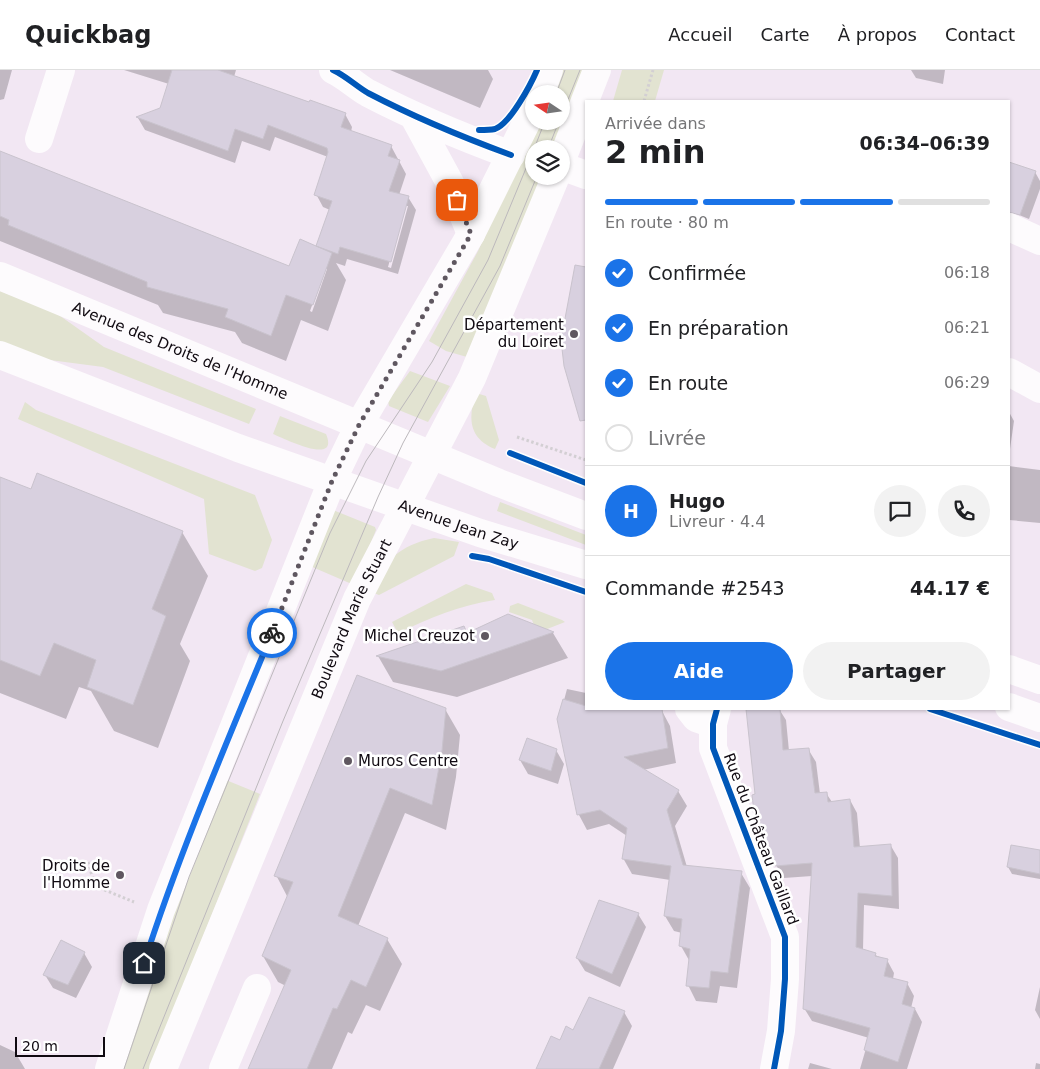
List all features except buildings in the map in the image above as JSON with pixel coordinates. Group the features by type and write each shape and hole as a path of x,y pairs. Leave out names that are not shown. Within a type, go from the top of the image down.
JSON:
{"main road":[{"path":"39,139 61,70"},
{"path":"335,70 366,92 413,115 456,135 511,154"},
{"path":"543,85 549,70"},
{"path":"586,100 597,70"},
{"path":"570,140 585,101"},
{"path":"413,115 450,183 471,234"},
{"path":"109,1069 161,910 332,481 359,425 471,234 525,125"},
{"path":"570,168 585,176"},
{"name":"Boulevard Marie Stuart","path":"163,1069 357,599 472,378 552,185"},
{"path":"1010,227 1040,241"},
{"name":"Avenue des Droits de l'Homme","path":"0,276 359,425"},
{"path":"0,355 238,448 332,481"},
{"path":"1010,373 1040,388"},
{"path":"359,425 585,516"},
{"name":"Avenue Jean Zay","path":"332,481 585,565"},
{"path":"1010,669 1040,680"},
{"path":"1010,707 1040,718"},
{"name":"Rue du Château Gaillard","path":"690,710 696,718 715,716 713,748 785,937 783,1014 774,1069"},
{"path":"223,1069 257,988"}],"path":[{"path":"644,100 653,70"},
{"path":"517,436 585,460"},
{"path":"88,862 95,886 140,904"}],"green space":[{"path":"559,70 586,70 570,111 570,85 553,85"},
{"path":"622,70 664,70 655,100 613,100"},
{"path":"534,130 562,130 559,140 529,140"},
{"path":"525,149 525,185 540,185 467,357 446,351 429,341 478,251"},
{"path":"0,291 56,313 104,347 256,409 249,424 103,367 42,359 0,343"},
{"path":"410,371 450,386 428,422 389,406 388,401"},
{"path":"476,393 486,396 499,440 495,449 480,439 472,426 471,418"},
{"path":"25,402 36,410 255,495 272,540 262,568 255,571 209,554 204,499 18,419"},
{"path":"280,416 326,434 328,444 325,448 318,450 273,434"},
{"path":"500,502 585,535 585,545 497,511"},
{"path":"333,510 375,527 376,530 354,585 310,566"},
{"path":"434,538 459,542 454,556 379,595 368,591 380,571 394,556 412,545"},
{"path":"466,584 492,593 495,600 445,613 398,633 392,622"},
{"path":"518,603 565,622 537,633 532,620 509,612 510,606"},
{"path":"221,778 260,794 150,1069 116,1069"}],"tram line":[{"path":"559,85 565,70"},
{"path":"570,95 580,70"},
{"path":"538,140 541,130"},
{"path":"552,140 555,130"},
{"path":"124,1069 189,877 330,533 366,461 432,362 488,260 525,171"},
{"path":"143,1069 283,721 378,497 403,443 500,266 533,185"}],"cycle path":[{"path":"333,70 368,93 403,110 456,134 511,155"},
{"path":"479,130 495,129 507,120 519,103 537,70"},
{"path":"510,453 585,483"},
{"path":"472,556 489,559 585,592"},
{"path":"717,710 713,724 713,748 785,937 785,979 781,1031 774,1069"},
{"path":"933,710 1040,745"}],"way so far":[{"path":"272,633 332,481 359,425 471,234 457,200"}],"place":[{"name":"Département du Loiret","path":"574,334"},
{"name":"Michel Creuzot","path":"485,636"},
{"name":"Muros Centre","path":"348,761"},
{"name":"Droits de l'Homme","path":"120,875"}],"route":[{"path":"144,963 161,910 202,804 272,633"}]}
